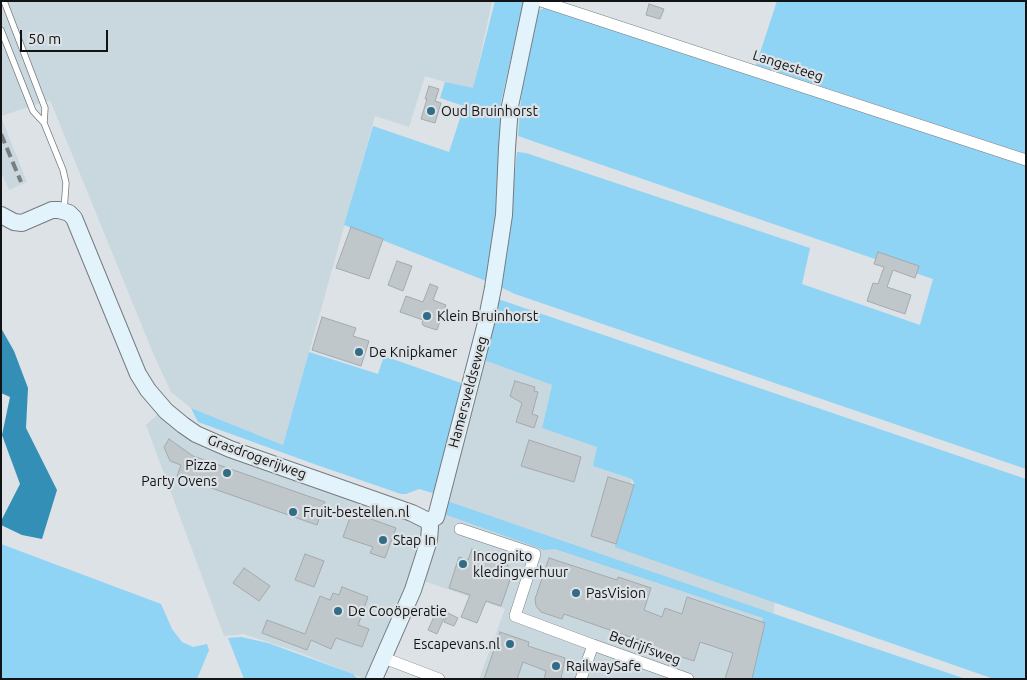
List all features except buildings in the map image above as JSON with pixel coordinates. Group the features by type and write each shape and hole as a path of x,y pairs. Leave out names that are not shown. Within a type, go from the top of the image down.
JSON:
{"street":[{"name":"Hamersveldseweg","path":"375,679 413,590 429,540 430,527 428,521 436,517 486,323 504,215 510,106 532,1"},
{"name":"Langesteeg","path":"541,1 1026,160"},
{"path":"1,214 14,222 22,223 52,210 64,210"},
{"name":"Grasdrogerijweg","path":"64,210 74,218 79,228 138,374 148,390 182,426 230,449 412,512 428,521"},
{"name":"Bedrijfsweg","path":"460,529 535,554 515,616 688,679"},
{"name":"Bedrijfsweg","path":"581,679 593,645"},
{"path":"384,658 439,679"}],"lane":[{"path":"4,1 45,108 44,123"},
{"path":"1,30 32,111 44,123 63,170 66,183 64,210"}],"shaded area":[{"path":"1,1 492,1 473,90 425,76 409,127 375,116 283,445 191,408 171,392 153,353 50,100 1,116"},
{"path":"495,1 524,1 501,102 496,218 486,281 344,225 373,126 449,152 464,106 440,98 445,82 473,88"},
{"path":"777,1 1026,1 1026,154 756,65"},
{"path":"544,8 607,27 1026,166 1026,469 515,294 500,287 506,260 517,152 526,153 810,248 802,284 920,325 933,279 518,136 522,87 538,11"},
{"path":"1,117 27,182 9,190 1,172"},
{"path":"498,299 1026,479 1026,679 994,679 615,547 634,483 632,479 593,466 597,447 542,428 552,385 484,360"},
{"path":"1,328 14,351 28,388 26,428 57,490 42,539 22,535 1,525 1,521 20,484 2,435 10,397 1,393"},
{"path":"309,352 378,374 384,356 464,384 436,494 419,489 401,494 198,422 191,408 283,445"},
{"path":"484,360 552,385 542,428 598,447 593,466 632,479 616,544 775,602 763,679 479,679 505,609 421,580 379,679 365,679 301,653 244,634 224,636 146,425 158,414 188,436 438,530"},
{"path":"447,501 966,679 750,679 763,618 555,549 544,550 444,514"},
{"path":"1,544 161,604 172,629 182,642 193,647 207,644 209,650 197,679 1,679"},
{"path":"241,637 268,643 353,674 358,679 244,679 228,638"}],"railway":[{"path":"1,134 21,182"}],"place":[{"name":"Oud Bruinhorst","path":"431,111"},
{"name":"Klein Bruinhorst","path":"427,316"},
{"name":"De Knipkamer","path":"359,352"},
{"name":"Pizza Party Ovens","path":"227,473"},
{"name":"Fruit-bestellen.nl","path":"293,512"},
{"name":"Stap In","path":"383,540"},
{"name":"Incognito kledingverhuur","path":"463,564"},
{"name":"PasVision","path":"576,593"},
{"name":"De Cooöperatie","path":"338,611"},
{"name":"Escapevans.nl","path":"510,644"},
{"name":"RailwaySafe","path":"556,666"}]}
